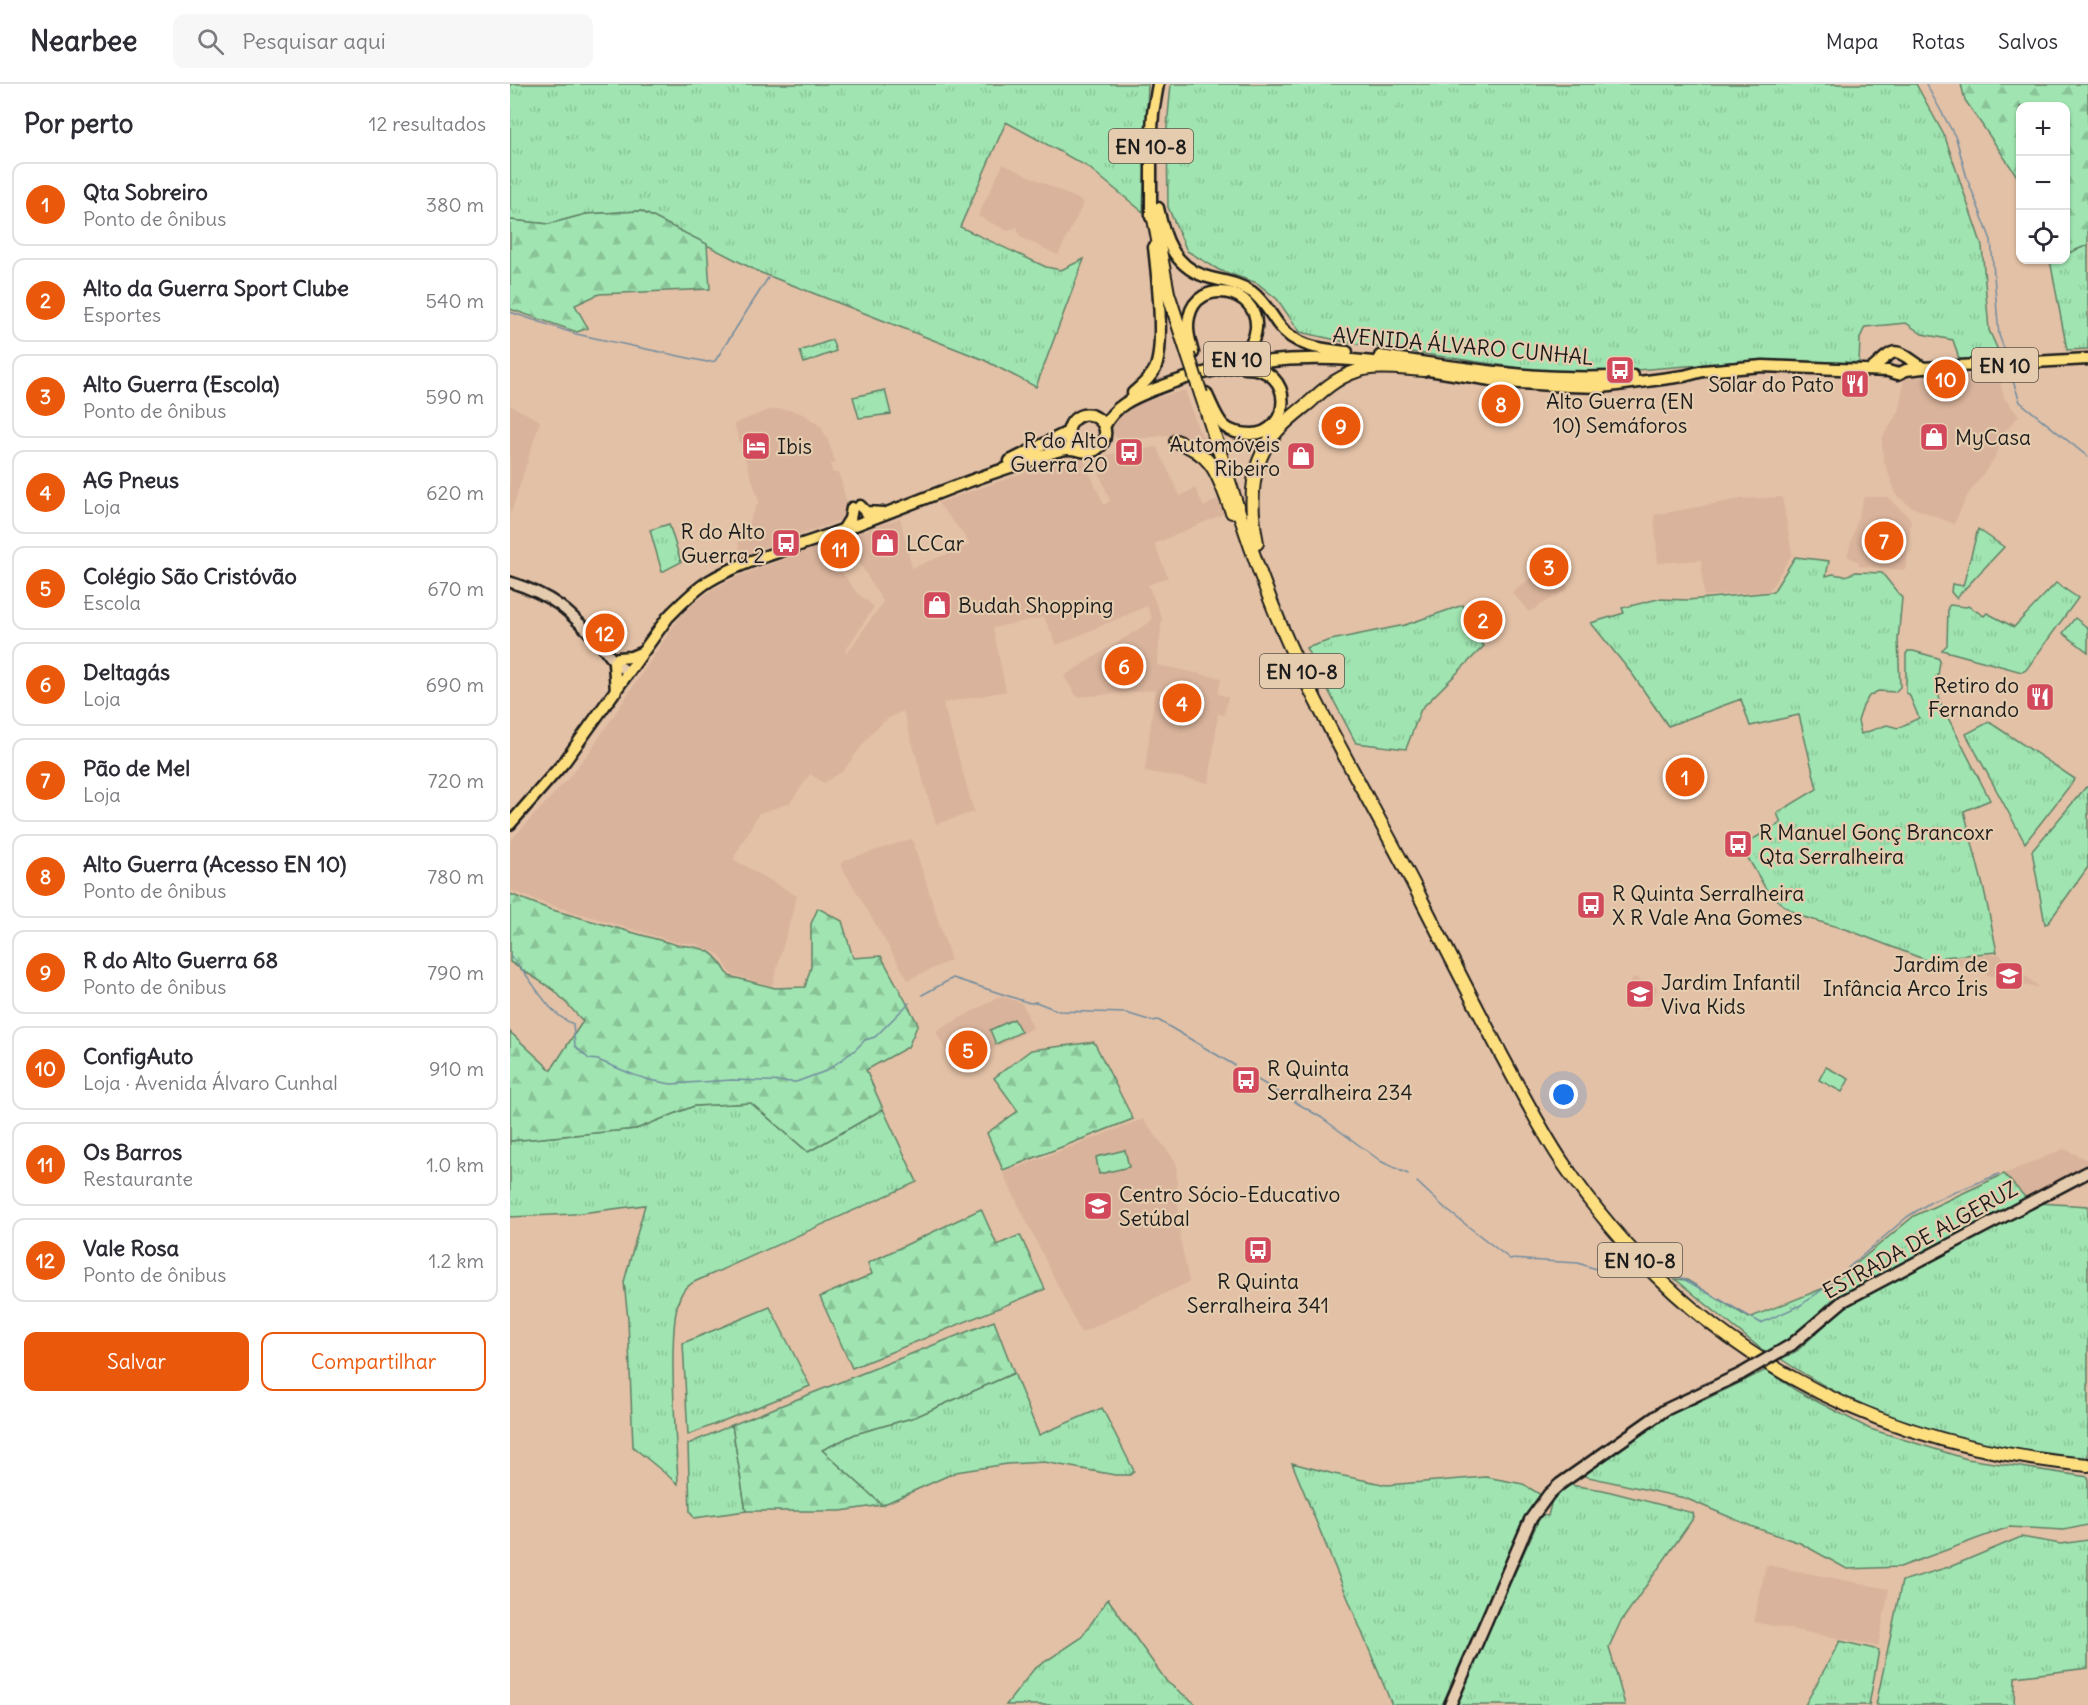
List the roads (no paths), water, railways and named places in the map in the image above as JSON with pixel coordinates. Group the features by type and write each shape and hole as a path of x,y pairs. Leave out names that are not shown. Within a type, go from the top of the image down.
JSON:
{"highway":[{"name":"EN 10-8","path":"1155,208 1168,293 1259,553 1315,685 1375,802 1384,827"},
{"path":"1259,553 1251,508 1255,476 1258,463 1278,429 1331,383 1353,372 1384,367 1424,370"},
{"path":"1176,441 1198,451 1214,467 1258,574 1265,584"},
{"name":"EN 10-8","path":"1231,477 1265,584 1310,688 1522,1093 1562,1162 1597,1211 1675,1294 1779,1371 1837,1402 1908,1430 1969,1447 2088,1465"}],"main road":[{"name":"EN 10-8","path":"1155,208 1151,146 1153,114 1159,84"},
{"path":"1155,208 1168,244 1182,262 1203,275 1253,292 1263,302 1279,326 1302,343 1321,349 1347,352"},
{"path":"1132,393 1151,376 1159,356 1158,287 1151,222 1155,208"},
{"path":"1191,354 1188,325 1189,315 1194,305 1209,293 1221,291 1233,293 1245,300 1254,314 1256,331 1254,339 1242,353 1215,367"},
{"path":"1871,370 1895,351 1923,368"},
{"name":"AVENIDA ÁLVARO CUNHAL","path":"1095,417 1132,393 1164,380 1254,356 1347,352 1483,371 1553,377 1602,378 1763,366 1888,371"},
{"path":"1887,356 1885,362 1888,371"},
{"path":"1906,356 1908,361 1906,370"},
{"name":"AVENIDA ÁLVARO CUNHAL","path":"1104,427 1111,414 1132,399 1215,367 1254,362 1311,358 1364,360 1504,382 1602,387 1684,376 1696,372"},
{"name":"EN 10","path":"1888,371 1899,374 1906,370 1923,368 2088,359"},
{"path":"1204,393 1220,421 1231,430 1243,434 1256,434 1268,429 1278,419 1282,408 1282,396 1279,384 1272,375 1257,368 1215,367"},
{"path":"510,824 565,761 663,624 681,603 710,581 744,566 950,489 1065,449 1087,452 1096,449 1104,439 1104,427 1095,417 1086,415 1075,418 1069,427 1070,444 1076,449"},
{"path":"950,489 1068,432"},
{"path":"842,530 856,507 870,513 886,514"},
{"path":"616,691 616,660 644,652"},
{"name":"ESTRADA DE ALGERUZ","path":"1450,1705 1530,1520 1549,1494 1665,1410 1741,1374 1791,1345 1843,1300 2088,1172"}],"street":[{"path":"510,582 544,594 561,606 629,672"}],"waterway":[{"path":"1926,84 1956,138 1967,178 1991,240 1999,335 2008,359"},
{"path":"510,312 576,334 707,362 715,361 768,278"},
{"path":"2010,372 2020,402 2088,457"},
{"path":"510,956 554,1011 573,1024 575,1046 589,1059 598,1060 650,1080 671,1084 732,1080 796,1082 826,1071 865,1040 875,1037 909,1003"},
{"path":"922,995 953,978 1059,1011 1126,1013 1152,1021 1158,1020 1234,1065"},
{"path":"1253,1077 1322,1118 1382,1162 1408,1174"},
{"path":"1672,1277 1680,1277 1761,1323 1801,1305 1826,1287 1907,1217 1931,1202 1999,1174"},
{"path":"1417,1182 1447,1210 1510,1259 1578,1263 1605,1272 1631,1275"}],"place":[{"name":"Alto Guerra (EN 10) Semáforos","path":"1620,370"},
{"name":"ConfigAuto","path":"1946,379"},
{"name":"Solar do Pato","path":"1855,384"},
{"name":"Alto Guerra (Acesso EN 10)","path":"1501,404"},
{"name":"R do Alto Guerra 68","path":"1341,426"},
{"name":"MyCasa","path":"1934,437"},
{"name":"Ibis","path":"756,446"},
{"name":"R do Alto Guerra 20","path":"1129,452"},
{"name":"Automóveis Ribeiro","path":"1301,456"},
{"name":"Pão de Mel","path":"1884,541"},
{"name":"R do Alto Guerra 2","path":"786,543"},
{"name":"LCCar","path":"885,543"},
{"name":"Os Barros","path":"840,549"},
{"name":"Alto Guerra (Escola)","path":"1549,567"},
{"name":"Budah Shopping","path":"937,605"},
{"name":"Alto da Guerra Sport Clube","path":"1483,620"},
{"name":"Vale Rosa","path":"605,633"},
{"name":"Deltagás","path":"1124,666"},
{"name":"Retiro do Fernando","path":"2040,697"},
{"name":"AG Pneus","path":"1182,703"},
{"name":"Qta Sobreiro","path":"1685,777"},
{"name":"R Manuel Gonç Brancoxr Qta Serralheira","path":"1738,844"},
{"name":"R Quinta Serralheira X R Vale Ana Gomes","path":"1591,905"},
{"name":"Jardim de Infância Arco Íris","path":"2009,976"},
{"name":"Jardim Infantil Viva Kids","path":"1640,994"},
{"name":"Colégio São Cristóvão","path":"968,1050"},
{"name":"R Quinta Serralheira 234","path":"1246,1080"},
{"name":"Centro Sócio-Educativo Setúbal","path":"1098,1206"},
{"name":"R Quinta Serralheira 341","path":"1258,1250"}]}
